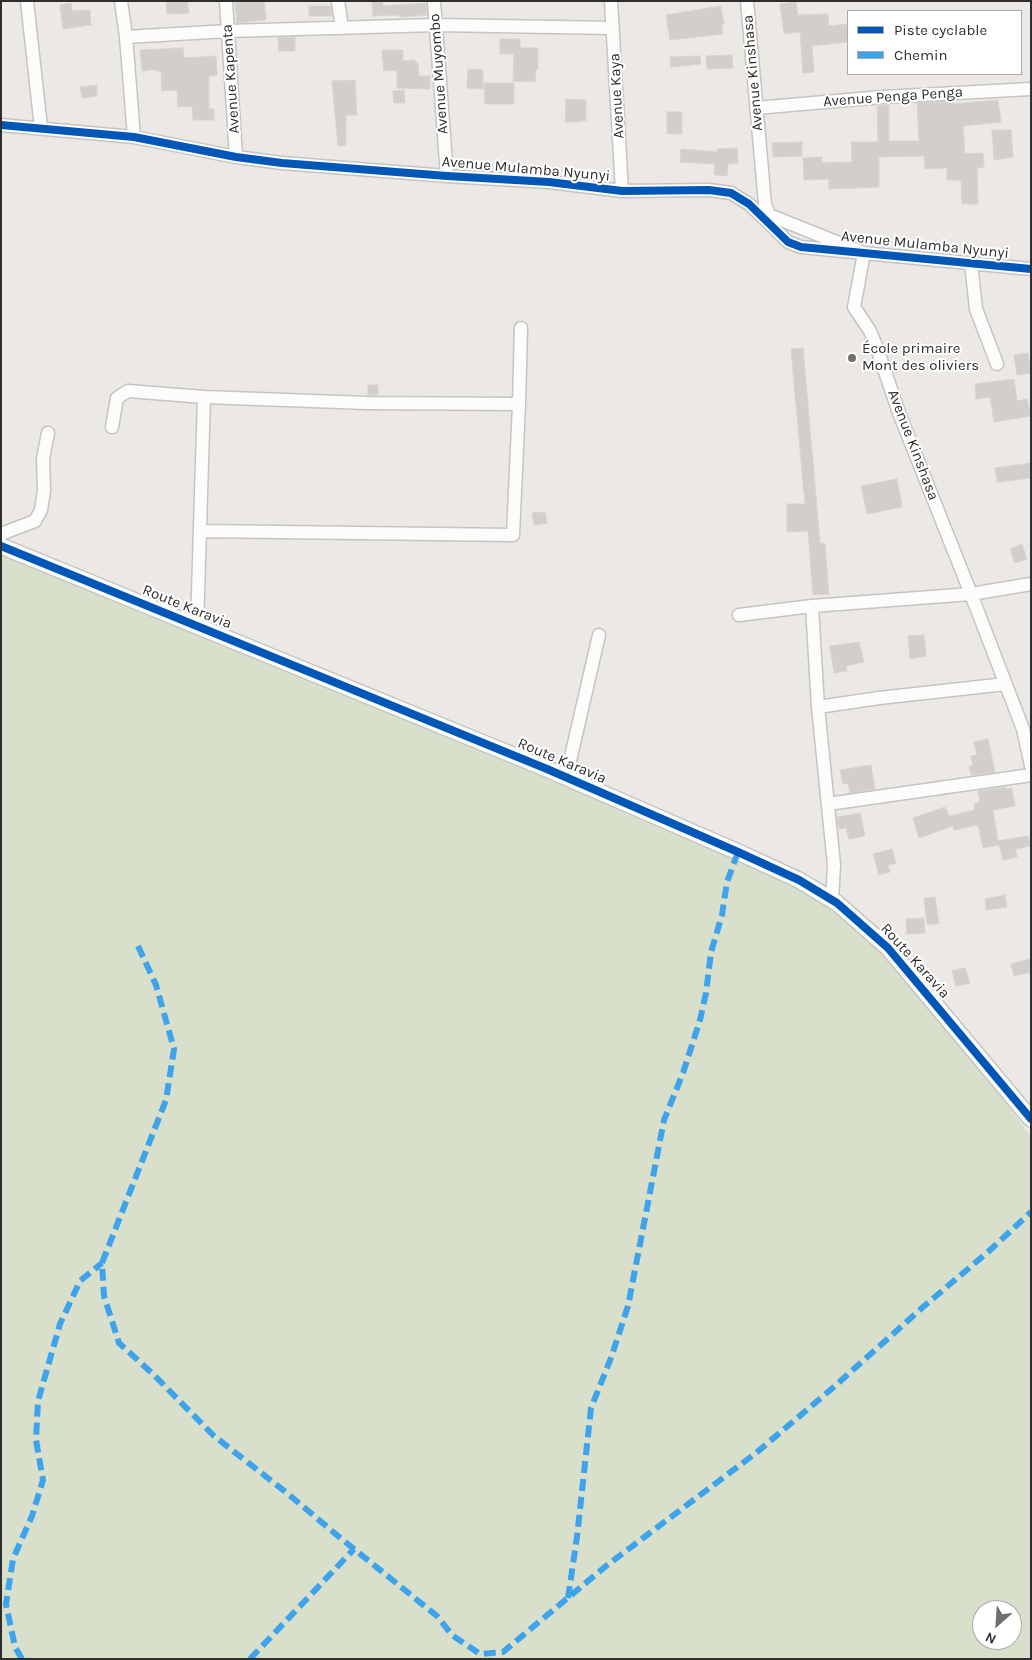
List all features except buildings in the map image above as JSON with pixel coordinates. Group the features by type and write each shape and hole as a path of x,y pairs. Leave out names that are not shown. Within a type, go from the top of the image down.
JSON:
{"street":[{"path":"27,1 41,128"},
{"path":"121,1 126,37 134,137"},
{"name":"Avenue Kapenta","path":"226,1 236,157"},
{"path":"338,1 342,28"},
{"name":"Avenue Muyombo","path":"434,1 447,176"},
{"name":"Avenue Kaya","path":"611,1 622,191"},
{"name":"Avenue Kinshasa","path":"747,1 763,189 769,215 864,253 854,307 870,331 878,348 899,413 1023,729 1031,766"},
{"path":"126,37 228,31 436,25 613,28"},
{"name":"Avenue Penga Penga","path":"756,108 882,97 1031,89"},
{"name":"Avenue Mulamba Nyunyi","path":"1,125 134,137 236,157 447,176 549,182 622,191 709,190 731,193 749,204 788,242 801,247 1031,269"},
{"path":"971,263 976,309 997,364"},
{"path":"201,531 513,534 521,328"},
{"path":"112,427 117,398 128,391 204,397 367,403 519,404"},
{"path":"197,626 204,397"},
{"path":"1,534 35,521 41,510 44,491 43,459 48,433"},
{"name":"Route Karavia","path":"1,546 566,778 798,880 832,900 888,948 1031,1119"},
{"path":"739,616 812,606 971,594 1031,584"},
{"path":"812,606 818,707 834,865 832,900"},
{"path":"566,778 599,635"},
{"path":"818,707 878,698 1006,684"},
{"path":"828,804 1031,775"}],"green space":[{"path":"1,551 504,757 721,850 812,895 872,943 939,1019 1031,1137 1031,1659 1,1659"}],"marked path":[{"path":"568,1598 577,1537 591,1408 611,1358 628,1306 664,1120 683,1073 700,1020 706,993 711,952 722,915 727,882 738,852"},
{"path":"138,946 156,985 174,1049 166,1100 102,1263 104,1296 119,1343 154,1375 214,1436 437,1616 452,1635 480,1654 503,1652 606,1566 756,1453 988,1252 1031,1212"},
{"path":"22,1659 15,1647 6,1604 13,1559 32,1516 43,1480 36,1440 38,1401 60,1324 80,1281 102,1263"},
{"path":"250,1659 354,1549"}],"cycle path":[{"path":"1,125 134,137 236,157 282,163 549,182 622,191 709,190 731,193 749,204 788,242 801,247 1031,269"},
{"path":"1,546 547,769 799,880 837,903 888,948 1031,1119"}],"place":[{"name":"École primaire Mont des oliviers","path":"852,358"}]}
